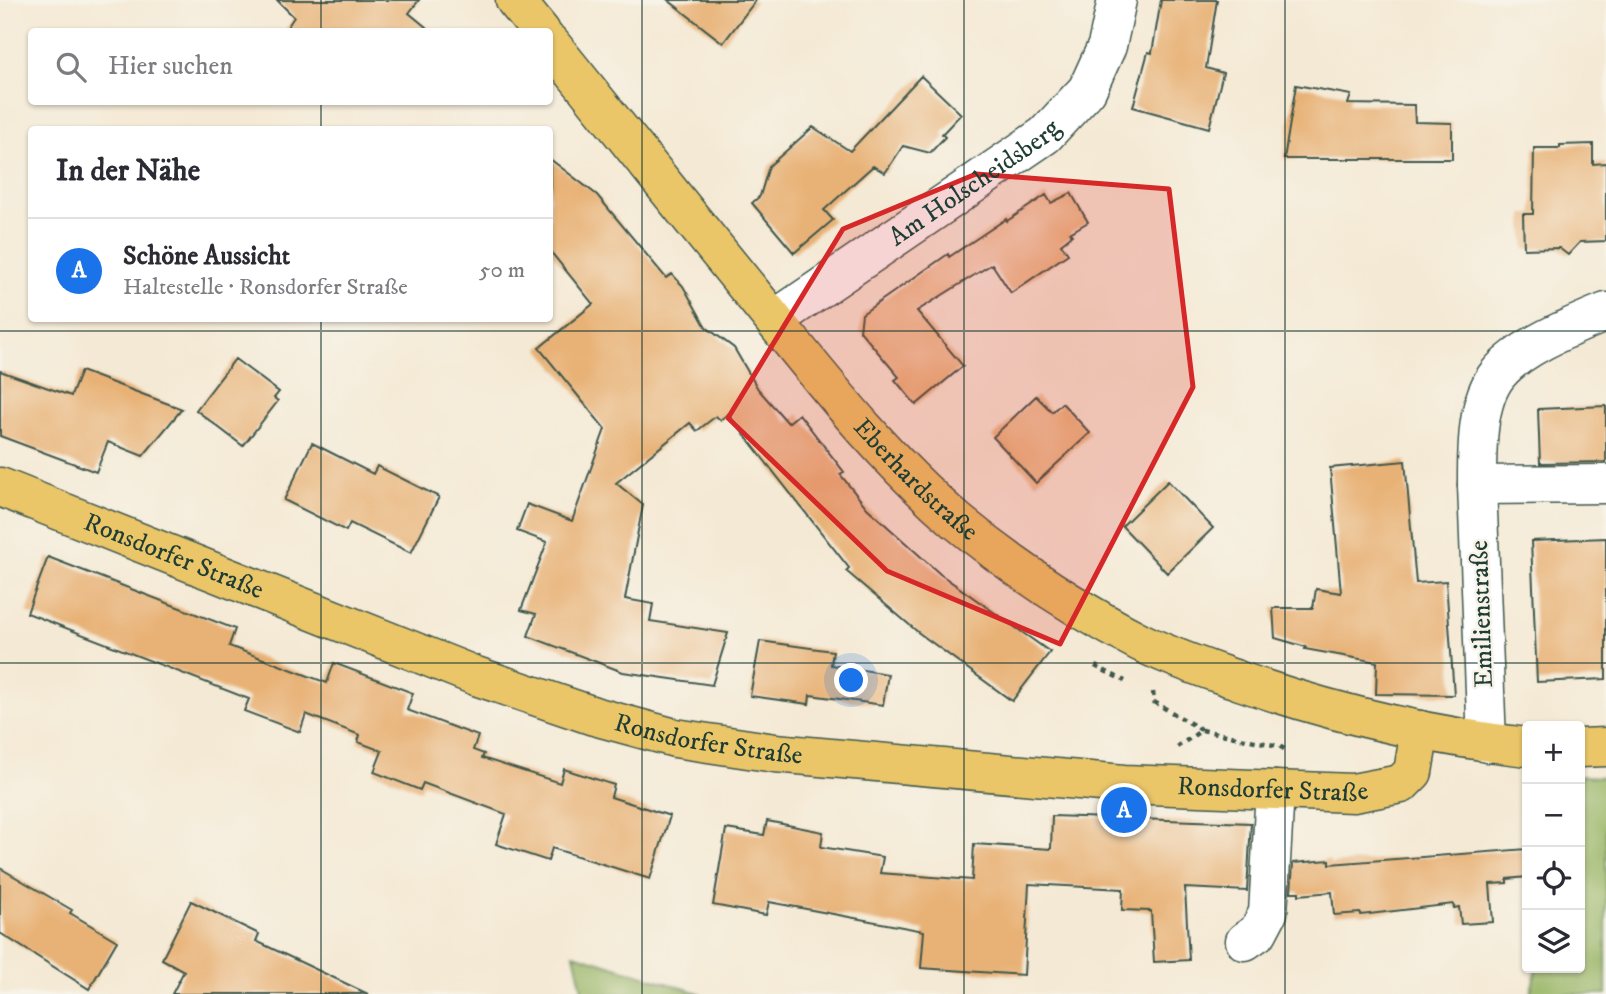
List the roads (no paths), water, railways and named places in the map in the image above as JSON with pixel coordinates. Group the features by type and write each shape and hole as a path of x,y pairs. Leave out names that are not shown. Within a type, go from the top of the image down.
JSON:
{"main road":[{"path":"515,0 538,28"},
{"name":"Eberhardstraße","path":"553,47 774,320 889,457 956,520 1018,569 1066,601 1174,657 1350,716 1487,743 1522,746"},
{"name":"Ronsdorfer Straße","path":"0,487 476,676 594,716 675,738 775,753 1111,783 1353,793 1401,784 1413,772 1420,730"},
{"path":"1585,748 1606,747"}],"street":[{"name":"Am Holscheidsberg","path":"774,320 1045,135 1087,90 1107,46 1117,0"},
{"name":"Emilienstraße","path":"1487,743 1477,485 1477,445 1486,397 1498,374 1513,361 1551,336 1606,312"},
{"path":"1477,485 1606,484"},
{"path":"1245,941 1258,932 1268,913 1275,790"}],"place":[{"name":"Schöne Aussicht","path":"1124,810"}]}
